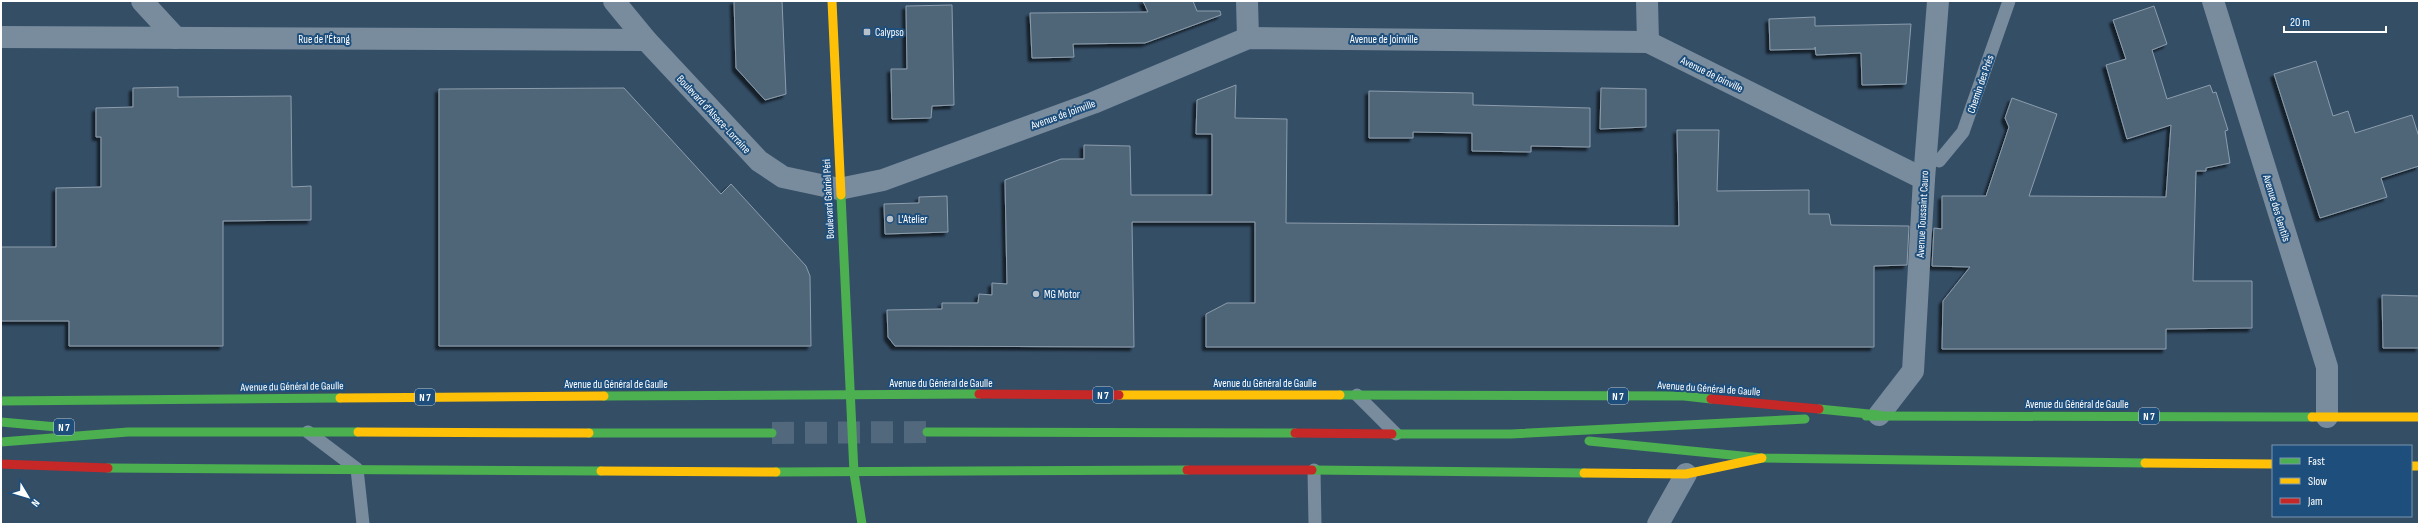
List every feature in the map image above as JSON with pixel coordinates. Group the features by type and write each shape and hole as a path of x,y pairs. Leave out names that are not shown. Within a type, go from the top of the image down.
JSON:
{"main road":[{"name":"Boulevard Gabriel Péri","path":"832,1 839,189 850,345 849,395 854,474 862,524"},
{"name":"Avenue du Général de Gaulle","path":"1,401 849,395 1684,396 1879,415"},
{"name":"Avenue du Général de Gaulle","path":"927,432 1511,434 1879,415 2419,417"},
{"name":"N 7","path":"1,422 128,432"},
{"name":"N 7","path":"1,442 128,432 306,431 772,433"},
{"name":"Avenue du Général de Gaulle","path":"1511,434 1762,458 2272,464"},
{"name":"Avenue du Général de Gaulle","path":"1,464 101,468 854,474 912,471 1314,470 1686,474 1762,458"}],"street":[{"path":"142,1 176,38"},
{"name":"Boulevard d'Alsace-Lorraine","path":"614,1 646,40 759,162 783,176 839,189"},
{"path":"1247,1 1248,38"},
{"path":"1647,1 1648,42"},
{"name":"Avenue Toussaint Cauro","path":"1879,415 1913,371 1924,179 1938,1"},
{"name":"Avenue des Gentils","path":"2213,1 2328,367 2327,417"},
{"name":"Rue de l'Étang","path":"1,38 646,40"},
{"name":"Avenue de Joinville","path":"839,189 883,180 1093,103 1248,38 1648,42 1924,179"},
{"path":"1658,524 1686,474"}],"lane":[{"name":"Chemin des Prés","path":"1939,161 1963,132 2009,1"},
{"path":"1357,395 1396,434"},
{"path":"306,431 357,470 363,524"},
{"path":"1314,470 1315,524"}],"building":[{"path":"734,1 782,1 786,94 765,100 736,68"},
{"path":"1143,1 1193,1 1197,11 1220,11 1221,15 1145,43 1073,44 1074,57 1032,58 1030,13 1148,12"},
{"path":"952,5 954,105 932,106 931,118 892,119 891,69 907,69 906,6"},
{"path":"2154,6 2167,44 2152,50 2167,99 2210,85 2213,93 2216,92 2228,130 2225,131 2230,163 2206,168 2206,171 2196,171 2193,281 2252,281 2252,328 2166,329 2166,349 1942,349 1943,301 1970,267 1932,266 1934,228 1942,229 1942,196 1986,196 2009,127 2005,118 2012,98 2057,114 2029,196 2166,197 2171,125 2127,139 2106,65 2126,59 2113,20"},
{"path":"1815,17 1815,26 1911,24 1906,84 1862,85 1861,53 1816,55 1815,47 1815,49 1770,50 1769,19"},
{"path":"2316,61 2333,116 2348,111 2355,133 2412,115 2419,137 2419,166 2381,178 2387,197 2320,218 2274,74"},
{"path":"1236,85 1235,118 1287,119 1286,223 1679,226 1677,130 1719,130 1717,191 1809,190 1809,214 1829,214 1831,225 1909,226 1907,265 1874,266 1874,347 1206,347 1206,314 1227,303 1255,303 1255,222 1132,222 1134,347 895,346 888,337 887,310 942,309 942,303 978,303 979,294 992,295 992,283 1007,284 1005,180 1061,159 1084,159 1084,145 1130,146 1131,195 1212,195 1212,134 1196,134 1197,100"},
{"path":"178,87 178,97 291,96 292,187 311,186 311,220 223,221 223,346 69,346 69,321 1,321 1,247 56,247 56,188 101,187 101,137 96,137 96,108 133,107 133,88"},
{"path":"624,88 721,194 731,184 806,266 810,276 811,346 439,346 439,89"},
{"path":"1601,88 1646,89 1646,127 1600,129"},
{"path":"1369,91 1473,93 1473,105 1590,108 1590,147 1531,146 1531,152 1472,151 1472,133 1413,132 1413,138 1369,138"},
{"path":"947,196 948,232 885,234 884,204 919,203 919,197"},
{"path":"2382,295 2419,296 2419,348 2383,348"}],"tunnel":[{"path":"772,433 927,432"}],"traffic: fast":[{"path":"841,195 854,473 862,524"},
{"path":"604,396 979,394"},
{"path":"1340,395 1684,396 1711,399"},
{"path":"1,401 340,398"},
{"path":"1819,409 1879,415"},
{"path":"1866,416 2312,417"},
{"path":"1392,434 1511,434 1805,419"},
{"path":"1,422 57,427"},
{"path":"1,442 128,432 358,432"},
{"path":"927,432 1295,433"},
{"path":"589,433 772,433"},
{"path":"1589,441 1762,458 2145,463"},
{"path":"108,468 601,471"},
{"path":"776,472 1187,470"},
{"path":"1312,470 1584,473"}],"traffic: slow":[{"path":"832,1 841,195"},
{"path":"1119,395 1340,395"},
{"path":"340,398 604,396"},
{"path":"2312,417 2419,417"},
{"path":"358,432 589,433"},
{"path":"1584,473 1686,474 1762,458"},
{"path":"2145,463 2272,464"},
{"path":"2412,466 2419,466"},
{"path":"601,471 776,472"}],"traffic: jam":[{"path":"979,394 1119,395"},
{"path":"1711,399 1819,409"},
{"path":"1295,433 1392,434"},
{"path":"1,464 108,468"},
{"path":"1187,470 1312,470"}],"place":[{"name":"Calypso","path":"867,32"},
{"name":"L'Atelier","path":"890,219"},
{"name":"MG Motor","path":"1036,294"}]}
